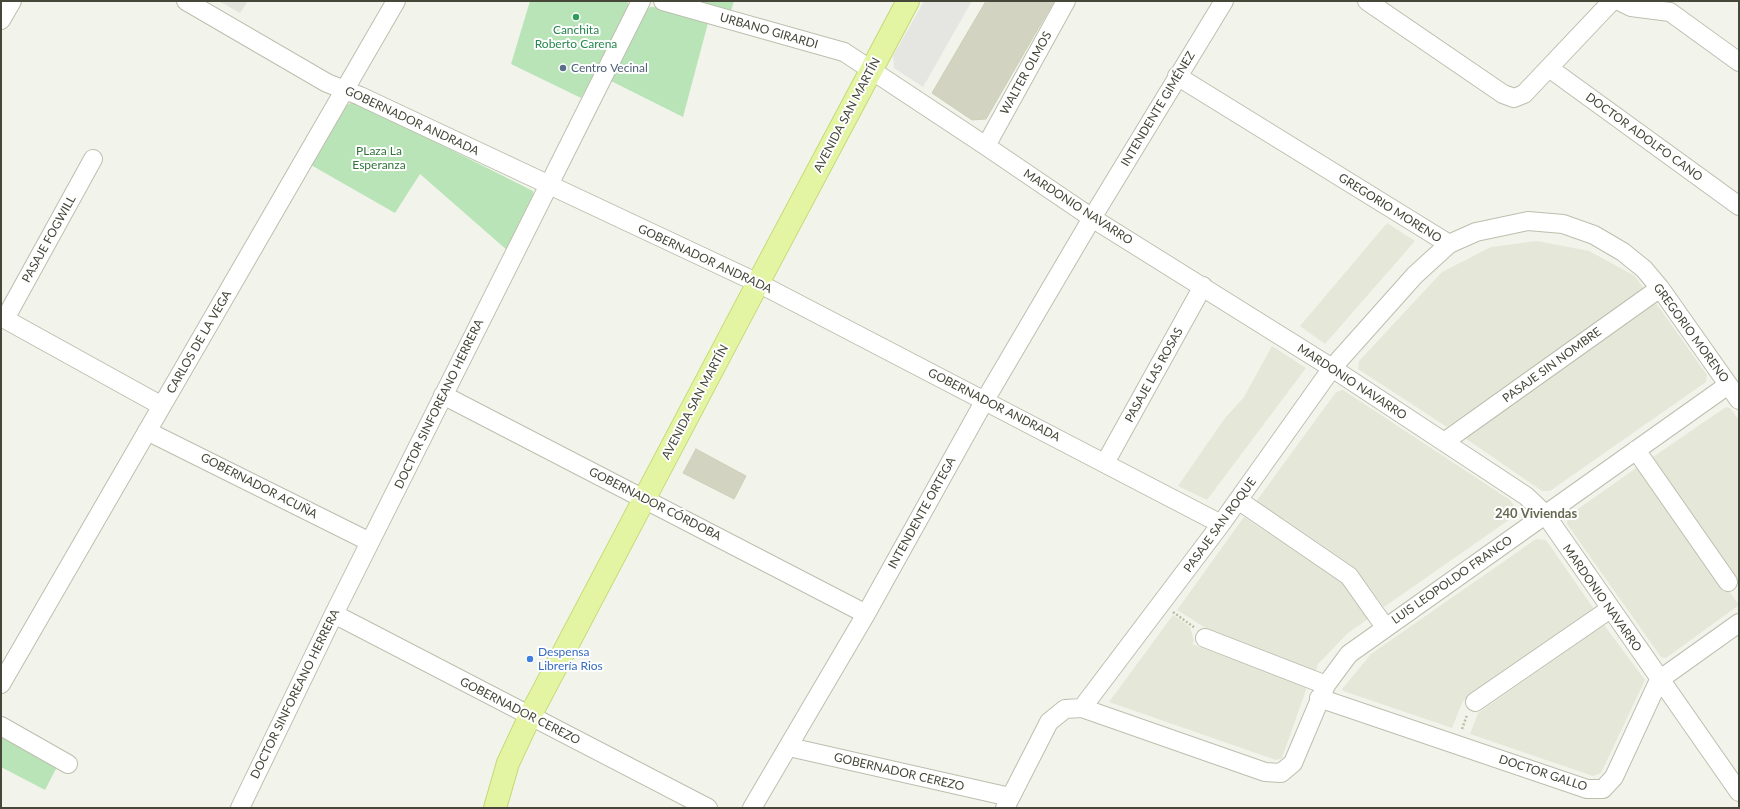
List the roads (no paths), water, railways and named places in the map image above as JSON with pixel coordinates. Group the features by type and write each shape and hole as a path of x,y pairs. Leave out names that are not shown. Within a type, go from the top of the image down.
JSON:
{"main road":[{"name":"AVENIDA SAN MARTÍN","path":"495,808 508,763 530,716 908,1"}],"street":[{"name":"GOBERNADOR ANDRADA","path":"186,1 327,83 345,90 758,283 1221,524"},
{"name":"CARLOS DE LA VEGA","path":"1,684 396,1"},
{"name":"DOCTOR SINFOREANO HERRERA","path":"240,808 334,614 641,1"},
{"name":"URBANO GIRARDI","path":"663,1 844,52 871,69"},
{"name":"WALTER OLMOS","path":"986,146 1066,1"},
{"name":"INTENDENTE GIMÉNEZ","path":"1092,218 1224,1"},
{"path":"1367,1 1503,94 1514,98 1524,94 1612,1"},
{"path":"1619,1 1631,7 1670,12 1739,62"},
{"name":"DOCTOR ADOLFO CANO","path":"1549,68 1739,206"},
{"name":"MARDONIO NAVARRO","path":"871,69 1092,218 1332,368 1526,496 1545,514 1659,680 1739,792"},
{"name":"GREGORIO MORENO","path":"1177,76 1449,244 1476,232 1528,221 1563,224 1594,235 1623,252 1644,269 1660,288 1739,400"},
{"name":"PASAJE FOGWILL","path":"3,318 92,159"},
{"name":"INTENDENTE ORTEGA","path":"752,808 866,614 985,400 1092,218"},
{"name":"PASAJE SAN ROQUE","path":"1082,708 1221,524 1332,368 1415,275 1449,244"},
{"name":"PASAJE LAS ROSAS","path":"1105,463 1203,286"},
{"name":"PASAJE SIN NOMBRE","path":"1444,442 1660,288"},
{"path":"3,318 162,406"},
{"name":"LUIS LEOPOLDO FRANCO","path":"1082,708 1265,772 1281,773 1293,763 1322,691 1349,654 1728,385"},
{"name":"GOBERNADOR CÓRDOBA","path":"443,395 866,614"},
{"name":"GOBERNADOR ACUÑA","path":"147,431 370,542"},
{"path":"1636,450 1728,582"},
{"path":"1238,500 1349,576 1385,627"},
{"path":"1475,702 1610,609"},
{"name":"GOBERNADOR CEREZO","path":"334,614 708,808"},
{"name":"DOCTOR GALLO","path":"1205,638 1322,691 1456,745 1587,789 1603,789 1614,777 1659,680 1739,623"},
{"path":"1008,803 1049,722 1066,710 1082,708"},
{"path":"1,726 68,764"},
{"name":"GOBERNADOR CEREZO","path":"789,747 1008,803"}],"place":[{"name":"Canchita Roberto Carena","path":"576,17"},
{"name":"Centro Vecinal","path":"563,68"},
{"name":"Despensa Librería Rios","path":"530,659"}],"district":[{"name":"240 Viviendas","path":"1536,514"}],"park label":[{"name":"PLaza La Esperanza","path":"379,158"}]}
